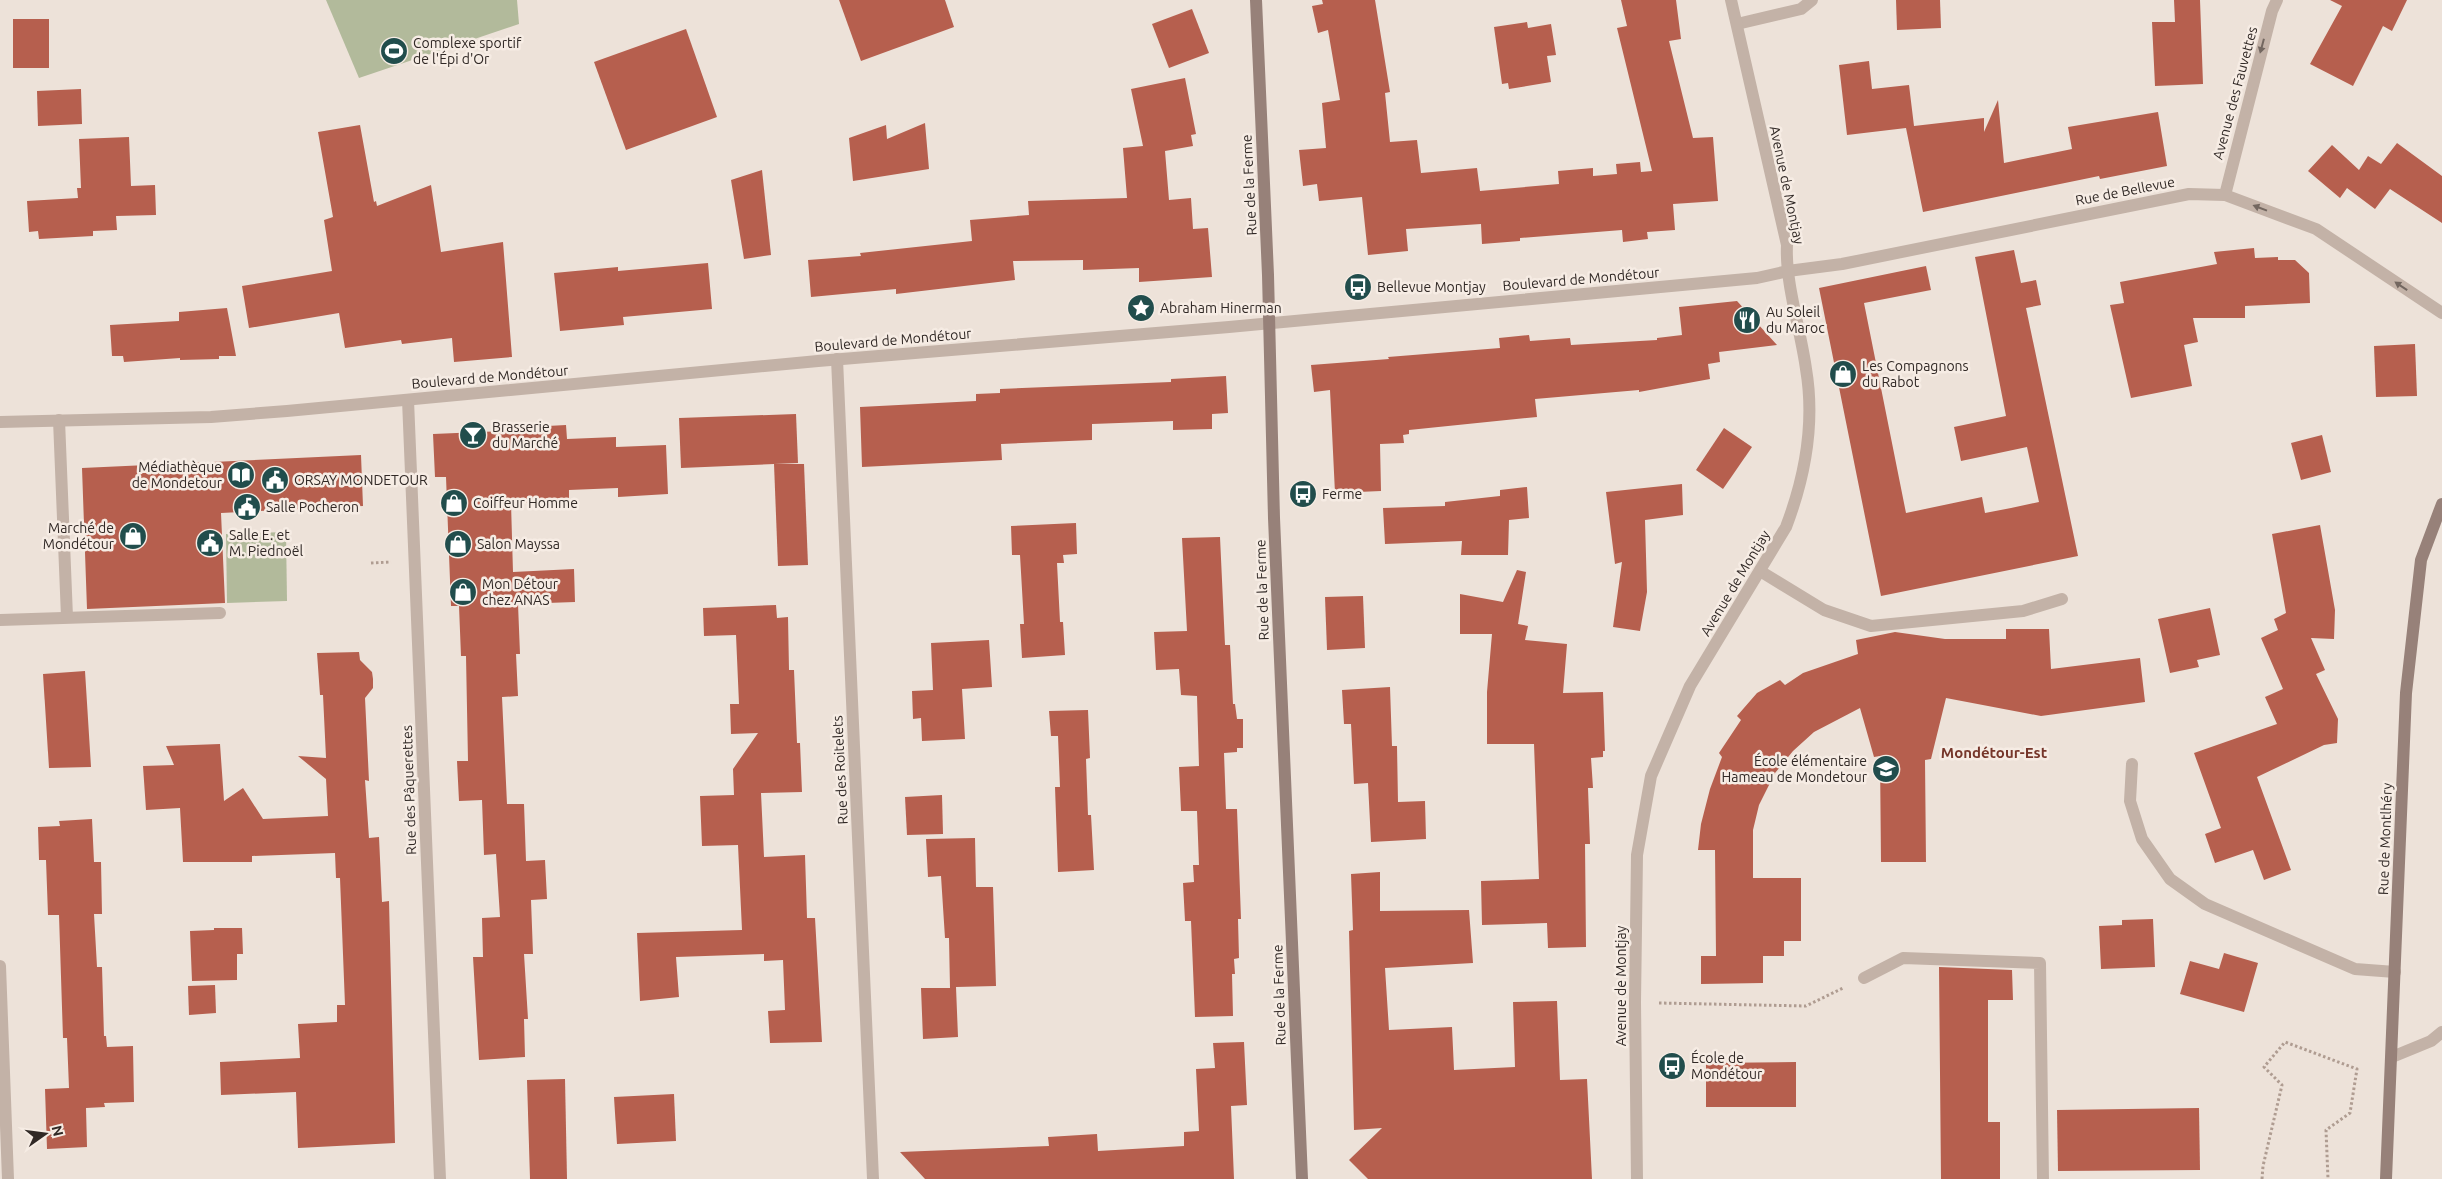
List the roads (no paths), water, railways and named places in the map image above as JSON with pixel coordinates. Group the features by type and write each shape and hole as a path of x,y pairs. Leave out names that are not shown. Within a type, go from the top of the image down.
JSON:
{"street":[{"name":"Rue de la Ferme","path":"1256,0 1274,518 1302,1179"},
{"name":"Avenue de Montjay","path":"1638,1179 1635,1002 1637,855 1651,776 1690,686 1786,527 1795,502 1805,460 1809,412 1807,371 1786,264 1787,245 1731,0"},
{"path":"1737,24 1801,9 1812,0"},
{"name":"Avenue des Fauvettes","path":"2225,195 2272,11 2277,0"},
{"name":"Rue de Bellevue","path":"1788,271 1842,264 2189,194 2225,195 2316,229 2442,313"},
{"name":"Boulevard de Mondétour","path":"0,422 211,417 837,359 1268,324 1757,278 1788,271"},
{"name":"Rue des Roitelets","path":"837,359 874,1179"},
{"name":"Rue des Pâquerettes","path":"408,400 440,1179"},
{"path":"59,420 67,617"},
{"name":"Rue de Montlhéry","path":"2386,1179 2406,693 2421,560 2442,504"},
{"path":"1760,571 1824,610 1871,626 2023,611 2062,598"},
{"path":"0,620 220,613"},
{"path":"2132,764 2130,801 2142,839 2170,879 2205,904 2356,969 2396,972"},
{"path":"1864,978 1903,958 2040,963 2043,1179"},
{"path":"0,966 8,1179"},
{"path":"2392,1057 2431,1041 2442,1032"}],"place":[{"name":"Complexe sportif de l'Épi d'Or","path":"394,51"},
{"name":"Bellevue Montjay","path":"1358,287"},
{"name":"Abraham Hinerman","path":"1141,308"},
{"name":"Au Soleil du Maroc","path":"1747,320"},
{"name":"Les Compagnons du Rabot","path":"1843,374"},
{"name":"Brasserie du Marché","path":"473,435"},
{"name":"Médiathèque de Mondetour","path":"241,475"},
{"name":"ORSAY MONDETOUR","path":"275,480"},
{"name":"Ferme","path":"1303,494"},
{"name":"Coiffeur Homme","path":"454,503"},
{"name":"Salle Pocheron","path":"247,507"},
{"name":"Marché de Mondétour","path":"133,536"},
{"name":"Salle E. et M. Piednoël","path":"210,543"},
{"name":"Salon Mayssa","path":"458,544"},
{"name":"Mon Détour chez ANAS","path":"463,592"},
{"name":"École élémentaire Hameau de Mondetour","path":"1886,769"},
{"name":"École de Mondétour","path":"1672,1066"}],"district":[{"name":"Mondétour-Est","path":"1994,752"}]}
